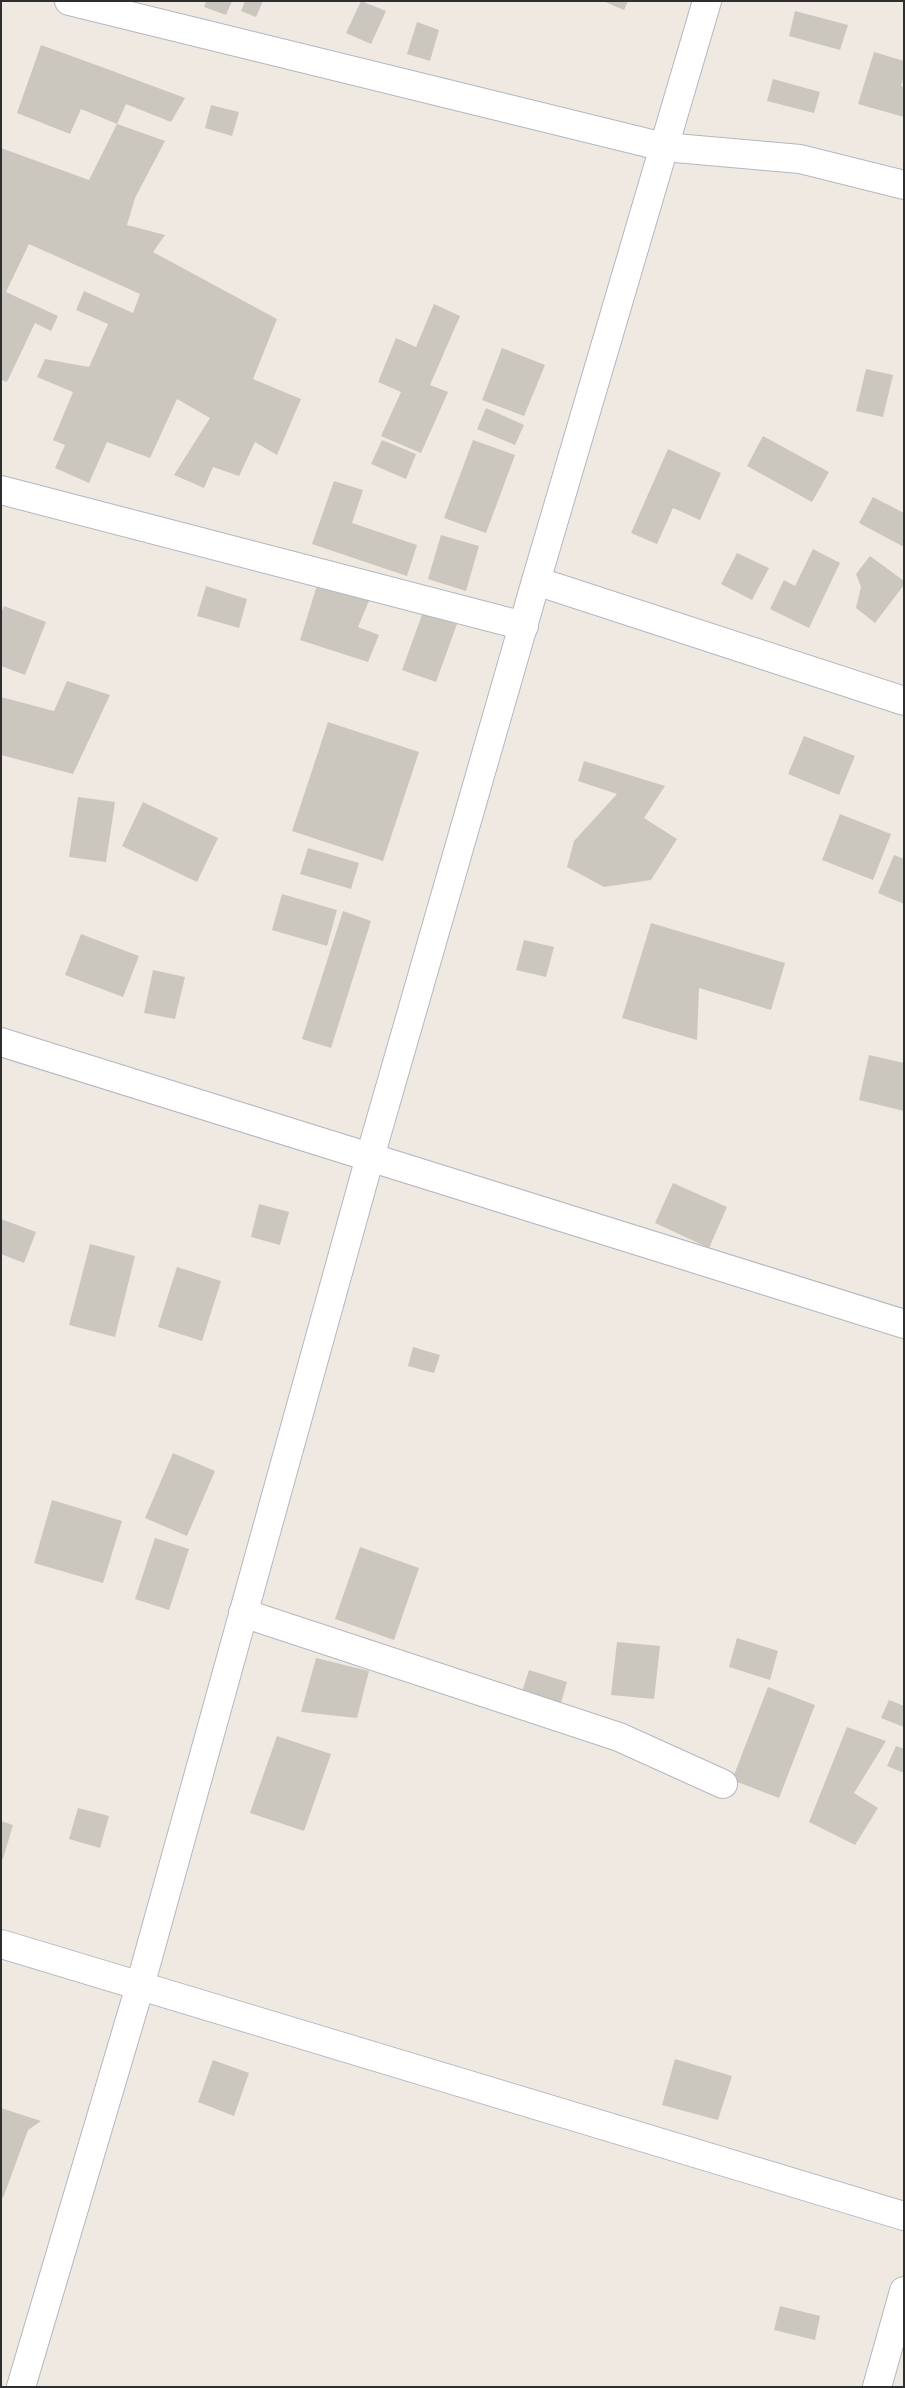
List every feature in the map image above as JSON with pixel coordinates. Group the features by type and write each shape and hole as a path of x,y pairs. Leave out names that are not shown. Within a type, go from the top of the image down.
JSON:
{"street":[{"path":"69,1 664,147 800,159 904,185"},
{"path":"21,2387 140,1986 370,1157 536,581 707,1"},
{"path":"1,490 524,626"},
{"path":"536,581 904,701"},
{"path":"1,1042 904,1324"},
{"path":"243,1613 619,1737 723,1784"},
{"path":"1,1944 904,2216"},
{"path":"876,2387 904,2291"}],"building":[{"path":"206,1 232,1 226,15 204,7"},
{"path":"245,1 263,1 256,17 241,11"},
{"path":"361,1 386,11 371,44 346,33"},
{"path":"603,1 628,1 624,10"},
{"path":"795,11 848,25 840,50 789,36"},
{"path":"417,22 439,30 430,61 407,54"},
{"path":"41,45 185,98 171,122 126,104 117,124 81,109 70,134 17,113"},
{"path":"874,52 904,61 904,76 901,86 904,87 904,117 858,104"},
{"path":"773,79 820,92 814,113 767,101"},
{"path":"211,105 239,112 232,136 205,128"},
{"path":"117,124 165,141 135,198 127,225 165,235 153,252 277,319 253,379 301,399 277,455 255,442 239,476 213,467 204,488 174,475 210,418 177,399 150,458 107,442 89,483 55,468 65,445 53,440 73,392 37,377 45,359 89,367 108,324 76,310 84,291 133,313 140,294 29,244 6,292 58,316 51,331 35,323 7,382 1,380 1,148 89,180"},
{"path":"434,304 460,316 430,385 448,392 421,453 381,436 401,392 378,382 396,338 416,347"},
{"path":"502,348 545,365 524,416 482,400"},
{"path":"866,369 893,375 883,417 856,411"},
{"path":"486,408 524,425 515,445 477,429"},
{"path":"763,436 829,472 812,502 747,466"},
{"path":"382,440 416,454 406,479 371,464"},
{"path":"473,440 515,455 486,533 444,518"},
{"path":"668,449 721,473 700,520 673,508 657,544 631,533"},
{"path":"334,481 363,490 352,523 417,545 407,576 312,544"},
{"path":"873,497 904,513 904,547 859,523"},
{"path":"441,535 479,546 466,591 428,579"},
{"path":"813,549 840,563 809,628 770,609 784,580 795,586"},
{"path":"737,553 769,568 752,600 721,584"},
{"path":"870,556 904,581 904,585 875,623 856,608 861,587 856,574"},
{"path":"319,579 371,596 358,627 379,635 368,662 300,640"},
{"path":"206,586 247,599 239,628 197,616"},
{"path":"4,606 46,622 25,675 1,666 1,613"},
{"path":"423,612 457,624 436,682 402,670"},
{"path":"67,681 110,695 73,774 1,755 1,697 54,711"},
{"path":"328,722 419,752 383,861 292,831"},
{"path":"804,736 855,756 839,795 788,774"},
{"path":"584,761 665,786 644,818 677,839 651,880 604,887 567,867 574,841 617,794 578,781"},
{"path":"78,797 115,802 106,862 69,857"},
{"path":"143,802 218,838 197,882 122,846"},
{"path":"840,814 891,834 873,880 822,860"},
{"path":"308,848 359,863 351,889 300,874"},
{"path":"894,855 904,859 904,904 878,893"},
{"path":"282,894 337,910 327,946 272,930"},
{"path":"343,911 371,921 331,1048 302,1039"},
{"path":"651,923 785,963 771,1010 699,988 697,1040 622,1018"},
{"path":"81,934 139,956 123,997 65,975"},
{"path":"524,940 554,947 546,977 516,970"},
{"path":"153,970 185,977 175,1019 144,1013"},
{"path":"869,1055 904,1063 904,1111 859,1100"},
{"path":"673,1183 727,1207 709,1248 655,1223"},
{"path":"259,1204 289,1212 280,1245 251,1237"},
{"path":"1,1219 36,1232 24,1263 1,1254"},
{"path":"90,1244 135,1256 115,1337 69,1325"},
{"path":"177,1267 221,1281 202,1341 158,1327"},
{"path":"413,1347 440,1355 434,1373 408,1366"},
{"path":"173,1453 215,1471 187,1536 145,1518"},
{"path":"52,1500 122,1521 103,1583 34,1563"},
{"path":"155,1538 189,1549 169,1610 135,1599"},
{"path":"360,1547 419,1568 394,1640 335,1619"},
{"path":"737,1638 778,1651 770,1680 729,1667"},
{"path":"617,1642 660,1646 654,1699 611,1695"},
{"path":"316,1658 369,1671 357,1718 301,1712"},
{"path":"529,1670 567,1682 558,1713 519,1701"},
{"path":"768,1687 815,1705 779,1798 732,1780"},
{"path":"889,1700 904,1706 904,1727 881,1718"},
{"path":"847,1727 886,1741 854,1793 878,1808 855,1845 809,1822"},
{"path":"277,1736 331,1754 304,1831 250,1813"},
{"path":"896,1746 904,1749 904,1773 887,1766"},
{"path":"78,1808 109,1816 100,1848 69,1839"},
{"path":"1,1821 13,1825 3,1859 1,1859"},
{"path":"675,2059 732,2076 718,2120 662,2105"},
{"path":"213,2060 249,2073 234,2116 198,2102"},
{"path":"1,2108 41,2121 28,2130 3,2198 1,2197"},
{"path":"780,2306 820,2316 815,2340 774,2330"}]}
